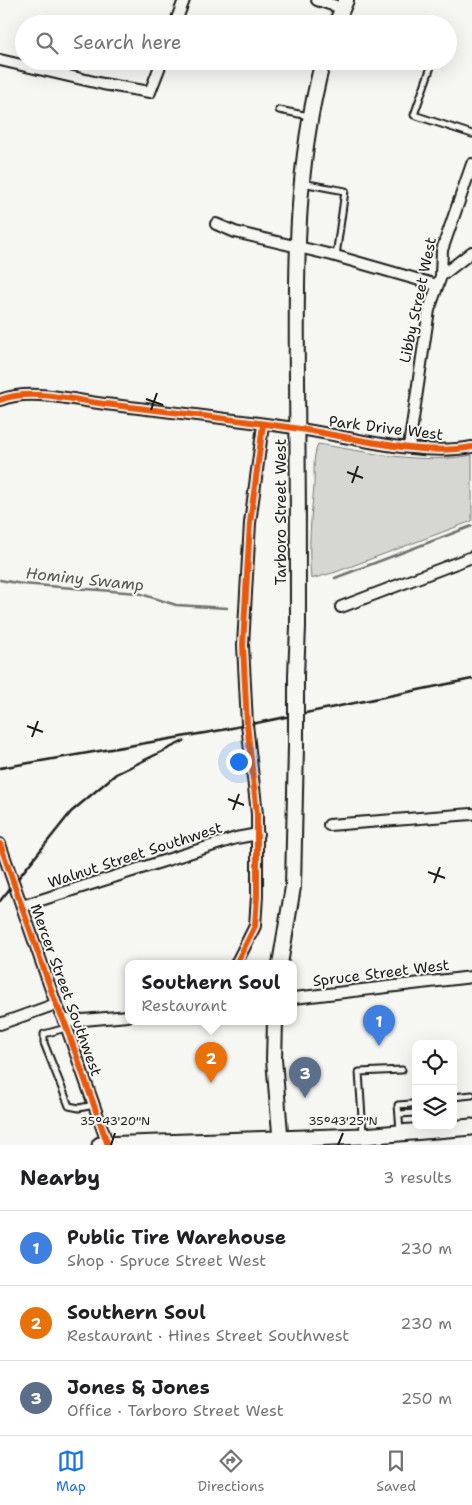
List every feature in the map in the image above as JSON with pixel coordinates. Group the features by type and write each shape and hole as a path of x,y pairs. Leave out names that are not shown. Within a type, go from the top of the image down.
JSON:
{"main road":[{"name":"Tarboro Street West","path":"281,960 292,888 296,746 298,627 297,429 301,182 310,116 322,70"},
{"path":"275,1025 274,1059 281,1142"},
{"path":"457,1128 472,1127"},
{"path":"105,1145 281,1142 419,1130"}],"street":[{"path":"178,15 184,0"},
{"path":"317,0 344,4"},
{"path":"0,60 15,63"},
{"path":"43,70 103,84 150,92 159,70"},
{"name":"Libby Street West","path":"409,446 420,355 429,310 439,280 442,250 472,164"},
{"path":"216,224 235,232 439,280 472,252"},
{"name":"Park Drive West","path":"0,400 20,394 297,429 409,446 452,449 472,446"},
{"path":"238,960 255,926 258,834 247,724 244,645 250,523 263,425"},
{"path":"341,608 472,557"},
{"path":"329,825 472,814"},
{"name":"Walnut Street Southwest","path":"22,906 236,838 258,834"},
{"name":"Mercer Street Southwest","path":"0,844 56,1004 65,1023 94,1105 105,1145"},
{"name":"Spruce Street West","path":"297,998 472,977"},
{"path":"0,1024 56,1004"},
{"path":"65,1023 125,1016"}],"lane":[{"path":"430,70 414,115 472,134"},
{"path":"279,110 310,116"},
{"path":"301,182 345,191 336,256"},
{"path":"65,1023 44,1034 44,1043 69,1106 80,1108 94,1105"},
{"path":"363,1136 359,1072 402,1070"},
{"path":"457,1097 472,1095"},
{"path":"400,1133 398,1105 411,1104"},
{"path":"398,1114 412,1113"}],"shaded area":[{"path":"318,444 376,454 414,458 434,459 472,455 472,521 336,572 311,579 310,532 314,460"}],"waterway":[{"name":"Hominy Swamp","path":"335,578 472,526"},
{"name":"Hominy Swamp","path":"0,580 22,584 138,593 176,605 227,608"}],"railway":[{"path":"0,768 222,730 472,679"},
{"path":"0,901 71,812 116,774 184,741"}],"cycle path":[{"path":"0,400 25,395 52,396 276,425 408,448 430,450 472,447"},
{"path":"238,960 255,926 257,896 257,814 247,724 243,645 250,523 263,425"},
{"path":"0,844 108,1145"}],"place":[{"name":"Public Tire Warehouse","path":"379,1046"},
{"name":"Southern Soul","path":"211,1083"},
{"name":"Jones & Jones","path":"305,1098"}]}
